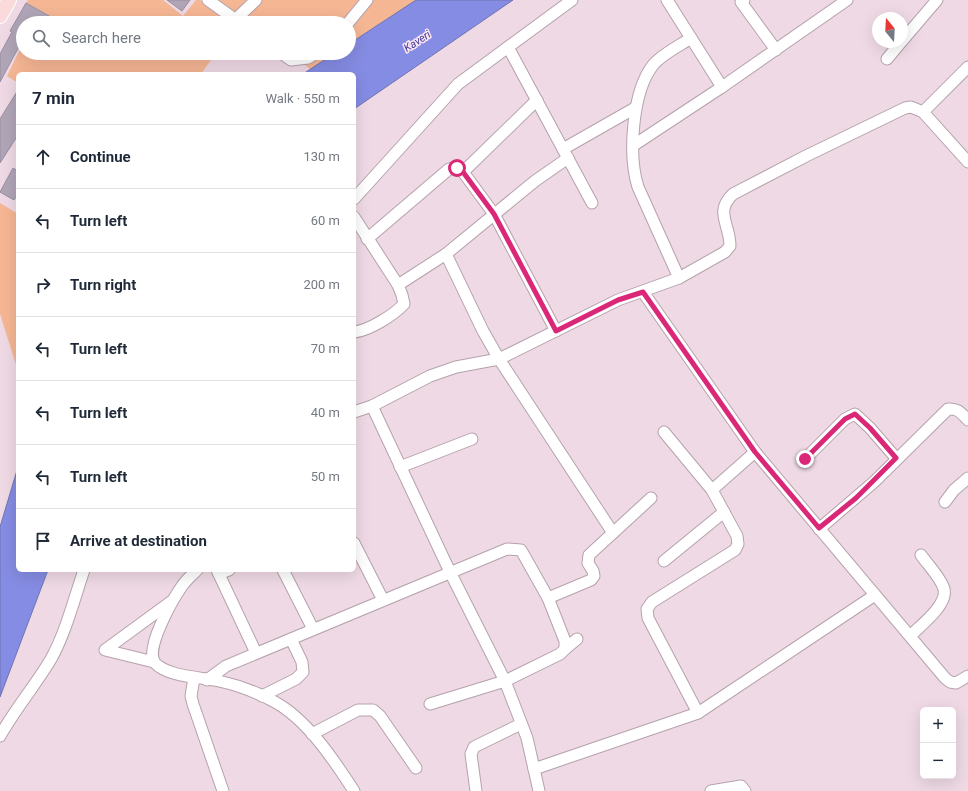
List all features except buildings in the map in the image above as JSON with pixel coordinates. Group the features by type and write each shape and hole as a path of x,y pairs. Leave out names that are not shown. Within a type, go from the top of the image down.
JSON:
{"main road":[{"path":"0,15 9,0"}],"street":[{"path":"208,0 231,16"},
{"path":"242,16 256,0"},
{"path":"354,16 367,0"},
{"path":"356,197 458,84 572,0"},
{"path":"667,0 722,87"},
{"path":"634,145 722,87 847,0"},
{"path":"908,35 937,0"},
{"path":"741,1 776,50"},
{"path":"679,278 633,173 635,108 653,66 691,38"},
{"path":"508,47 592,203"},
{"path":"887,59 897,48"},
{"path":"923,112 968,66"},
{"path":"463,172 537,100"},
{"path":"356,411 372,406 430,376 456,367 499,359 618,300 679,278 725,252 730,246 730,237 724,218 723,207 733,194 904,108 911,107 923,112 968,162"},
{"path":"398,285 446,254 565,154 635,108"},
{"path":"367,239 449,169 457,168 463,172 494,214 556,331"},
{"path":"356,220 398,285 404,304 398,310 362,332 356,332"},
{"path":"446,254 483,331 499,359 613,533"},
{"path":"643,292 755,452 875,595 950,682 956,683 968,676"},
{"path":"372,406 450,572 505,681 527,738 539,791"},
{"path":"819,528 856,498 948,409 954,408 968,420"},
{"path":"805,459 845,419 855,414 870,428 896,458"},
{"path":"664,432 712,490 737,536 738,544 735,550 652,602 647,609 648,618 698,713"},
{"path":"400,466 472,439"},
{"path":"712,490 755,452"},
{"path":"946,502 954,490 968,478"},
{"path":"548,598 591,580 594,576 587,559 589,555 651,498"},
{"path":"664,561 724,512"},
{"path":"356,547 383,600"},
{"path":"207,680 226,666 507,549 521,550 548,598 565,641 565,649"},
{"path":"910,636 938,608 944,600 945,594 944,588 921,555"},
{"path":"0,736 13,712 38,680 52,658 83,572"},
{"path":"154,662 151,653 153,643 174,600 183,585 195,572"},
{"path":"222,572 256,653"},
{"path":"284,572 313,630"},
{"path":"534,769 698,713 875,595"},
{"path":"174,600 105,650 154,662 162,668 194,678 233,685 262,696 282,707 312,734 354,791"},
{"path":"262,696 296,679 303,672 302,662 291,639"},
{"path":"430,704 505,681 560,654 577,639"},
{"path":"194,678 191,696 193,704 223,791"},
{"path":"312,734 358,710 373,710 380,716 416,768"},
{"path":"476,791 471,754 474,747 521,724"},
{"path":"711,791 741,786 745,791"}],"shaded area":[{"path":"28,0 163,0 183,16 50,16 26,3"},
{"path":"196,0 200,0 220,16 183,16"},
{"path":"215,0 416,0 356,39 356,16 238,16"},
{"path":"16,57 16,60 211,60 202,72 16,72 16,82 7,76"},
{"path":"298,60 324,60 310,69"},
{"path":"0,203 16,213 16,365 0,314"}],"water":[{"name":"Kaveri","path":"416,0 513,0 356,108 356,72 306,72 324,60 356,60 356,39"},
{"path":"16,474 16,572 47,572 0,697 0,527"}],"route":[{"path":"457,168 463,172 494,214 556,331 618,300 643,292 755,452 819,528 874,482 896,458 860,417 855,414 845,419 814,448 805,459"}]}
